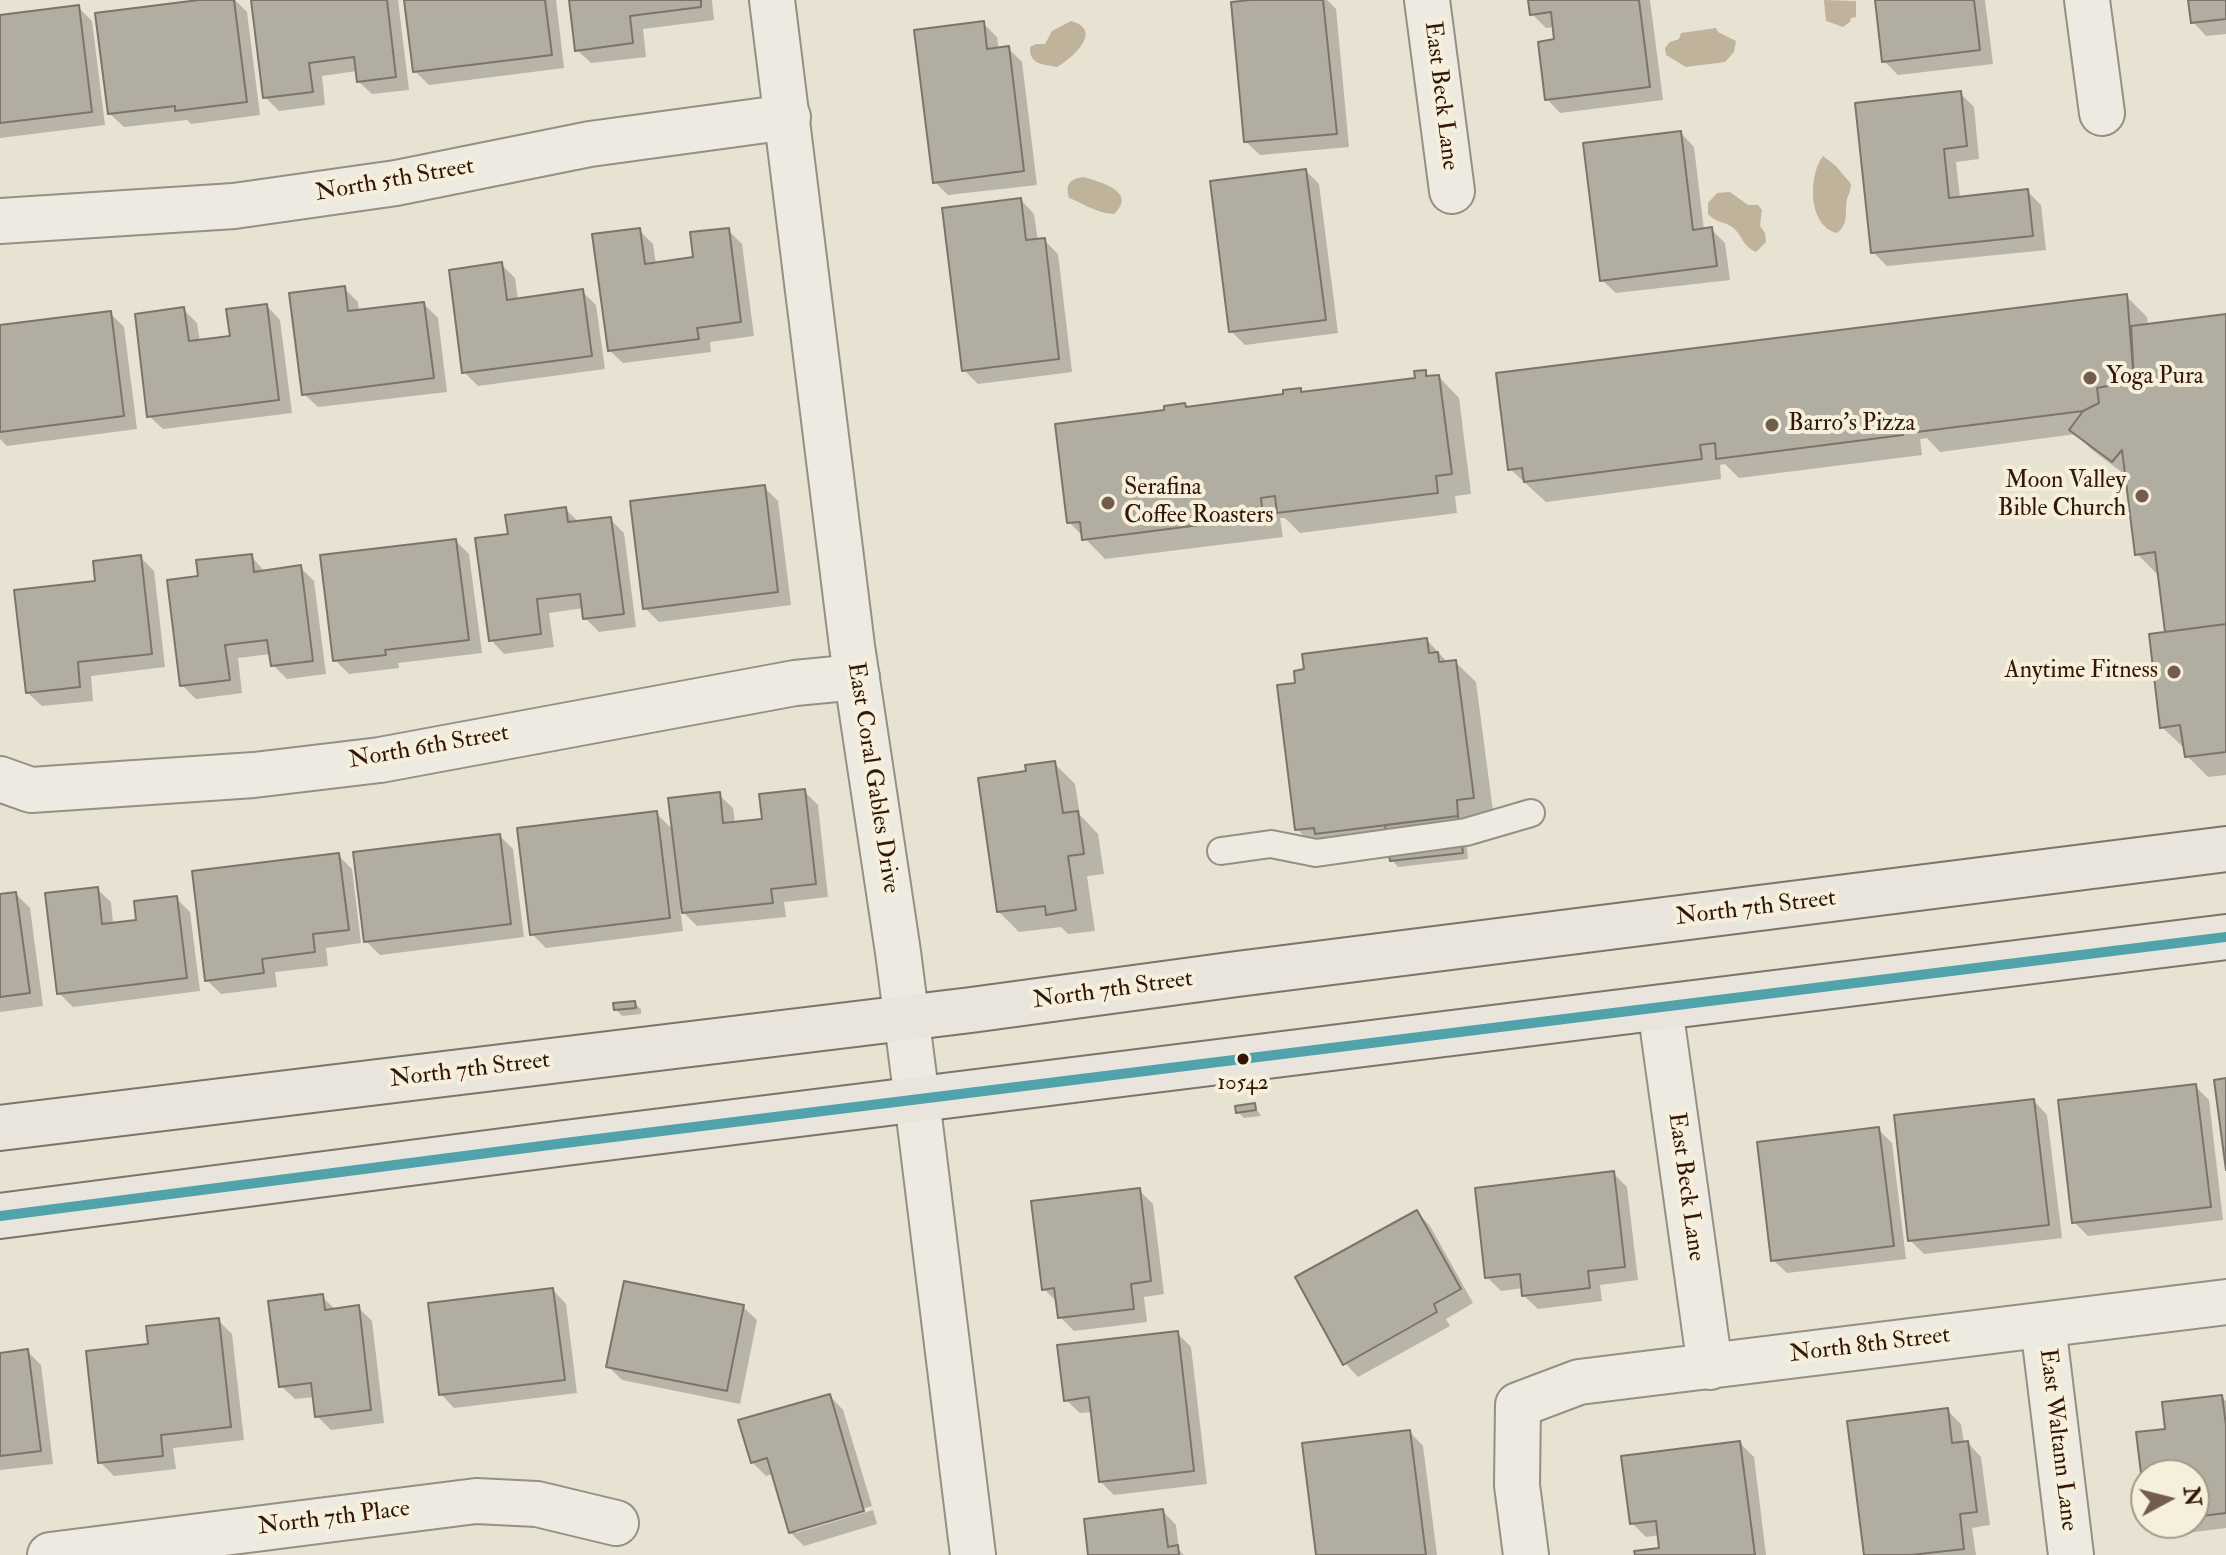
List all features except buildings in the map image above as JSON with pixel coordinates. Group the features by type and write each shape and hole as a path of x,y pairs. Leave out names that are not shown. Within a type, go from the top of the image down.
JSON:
{"main road":[{"name":"North 7th Street","path":"0,1128 907,1018 2226,849"},
{"path":"0,1216 2226,937"}],"street":[{"name":"East Coral Gables Drive","path":"772,0 857,677 907,1018 973,1555"},
{"name":"East Beck Lane","path":"1427,0 1452,191"},
{"path":"2087,0 2102,113"},
{"name":"North 5th Street","path":"0,221 234,206 396,183 590,144 788,117"},
{"name":"North 6th Street","path":"0,779 31,790 254,775 380,760 795,683 857,677"},
{"name":"East Beck Lane","path":"1660,1008 1710,1367"},
{"name":"North 8th Street","path":"1526,1555 1517,1485 1518,1405 1579,1382 2226,1302"},
{"name":"East Waltann Lane","path":"2043,1325 2071,1555"},
{"name":"North 7th Place","path":"50,1555 476,1501 537,1504 616,1523"}],"lane":[{"path":"1221,851 1271,844 1316,853 1466,832 1531,813"}],"shaded area":[{"path":"1824,0 1856,1 1856,17 1843,27 1826,21"},
{"path":"1071,21 1081,25 1085,31 1077,51 1057,67 1034,60 1030,47 1045,44 1052,31"},
{"path":"1716,28 1736,41 1734,52 1725,62 1686,67 1666,55 1665,48 1679,39 1681,33"},
{"path":"1823,156 1851,184 1845,221 1837,233 1827,229 1816,211 1813,187"},
{"path":"1083,177 1107,185 1119,194 1122,200 1114,214 1069,198 1070,183"},
{"path":"1730,192 1748,205 1758,205 1762,210 1760,226 1766,242 1756,252 1732,227 1708,214 1708,203 1717,193"}],"transit line":[{"path":"0,1216 2226,937"}],"place":[{"name":"Yoga Pura","path":"2090,378"},
{"name":"Barro's Pizza","path":"1772,425"},
{"name":"Moon Valley Bible Church","path":"2142,496"},
{"name":"Serafina Coffee Roasters","path":"1108,503"},
{"name":"Anytime Fitness","path":"2174,672"},
{"name":"10542","path":"1243,1059"}]}
